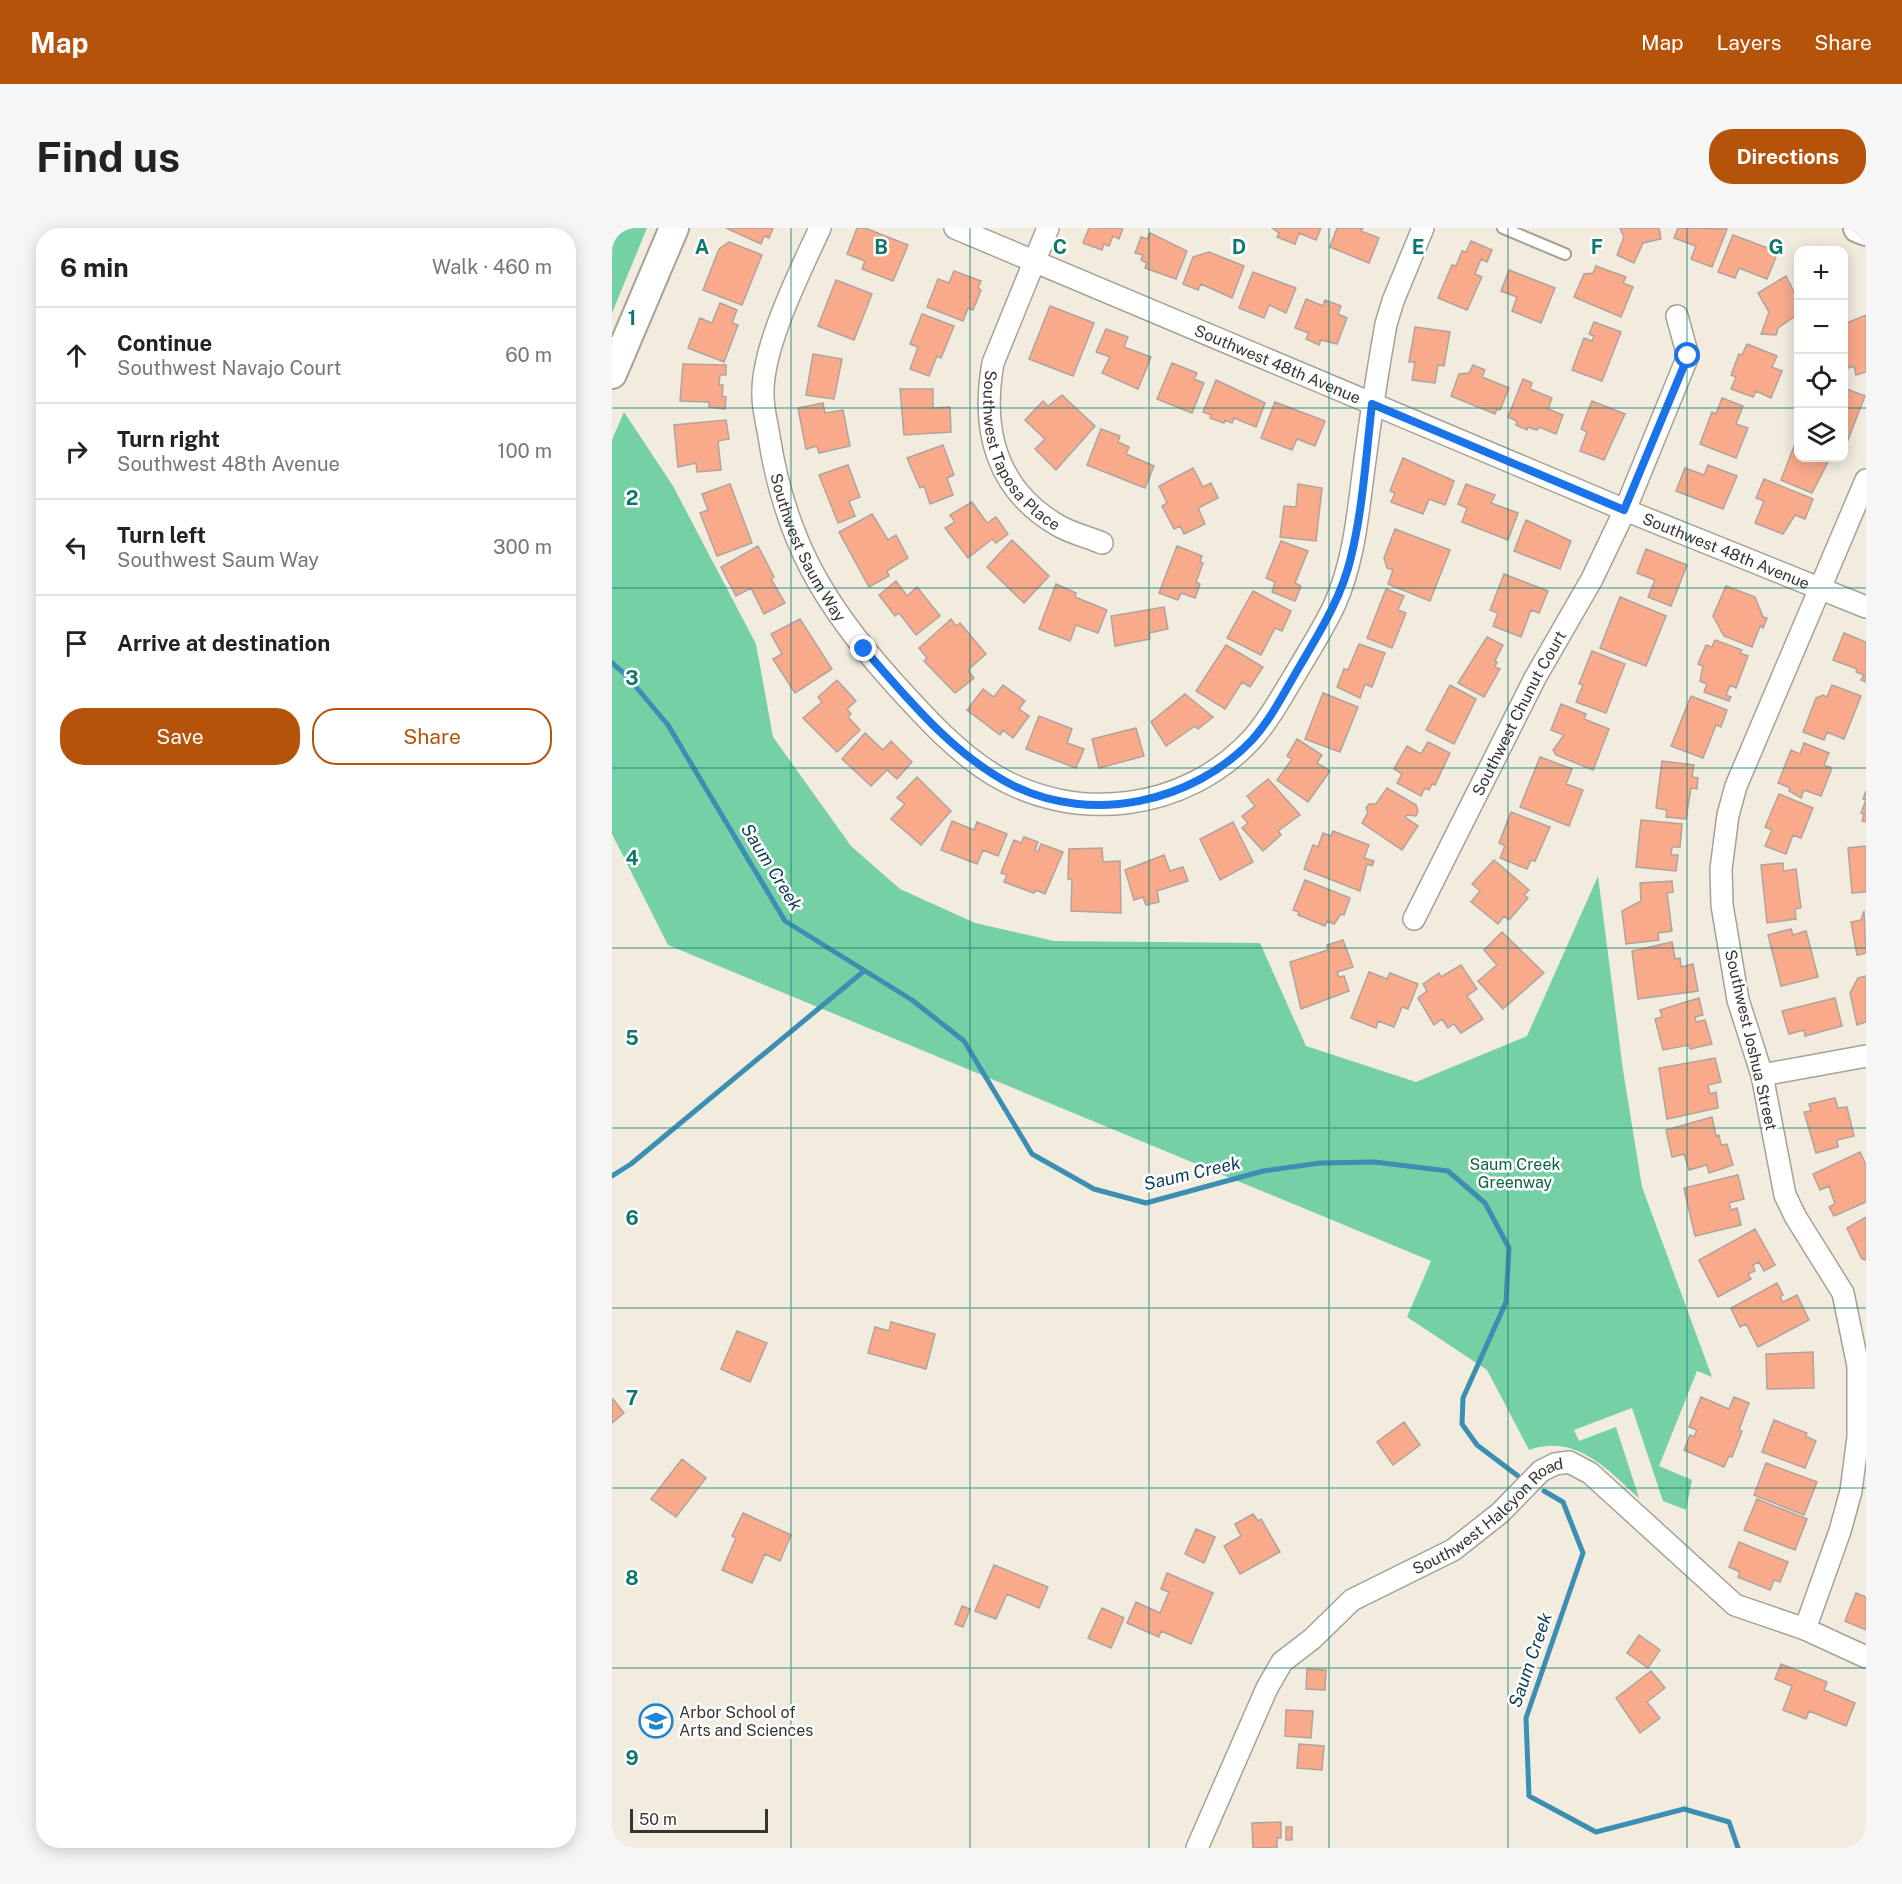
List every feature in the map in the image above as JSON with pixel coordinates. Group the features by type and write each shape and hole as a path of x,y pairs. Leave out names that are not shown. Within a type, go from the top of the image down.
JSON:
{"main road":[{"path":"612,374 674,228"},
{"path":"1858,228 1866,231"}],"street":[{"name":"Southwest Saum Way","path":"820,228 789,297 772,344 762,393 774,471 788,522 801,552 830,602 864,649 908,699 971,759 1015,786 1038,795 1088,806 1141,801 1192,784 1234,757 1253,738 1317,637 1344,582 1353,548 1372,404 1393,301 1423,228"},
{"name":"Southwest 48th Avenue","path":"955,228 1624,510 1866,607"},
{"name":"Southwest Taposa Place","path":"1048,228 993,363 989,386 991,437 1010,482 1034,508 1059,526 1102,543"},
{"name":"Southwest Chunut Court","path":"1414,919 1535,678 1592,579 1624,510 1688,356 1677,316"},
{"name":"Southwest Joshua Street","path":"1805,1629 1840,1531 1851,1491 1858,1437 1858,1366 1843,1293 1795,1216 1785,1194 1762,1075 1738,1000 1722,905 1720,869 1728,815 1736,786 1866,480"},
{"path":"1762,1075 1866,1056"},
{"name":"Southwest Halcyon Road","path":"1197,1848 1267,1688 1282,1662 1312,1639 1352,1600 1453,1550 1500,1513 1541,1471 1555,1464 1569,1462 1590,1473 1735,1605 1805,1629 1866,1657"}],"lane":[{"path":"1503,228 1565,254"}],"green space":[{"path":"612,228 647,228 612,313"},
{"name":"Saum Creek Greenway","path":"624,412 673,486 756,644 773,737 851,846 900,889 975,923 1054,941 1260,943 1306,1046 1416,1082 1527,1036 1598,876 1623,1070 1642,1187 1712,1377 1697,1371 1659,1466 1692,1480 1686,1510 1663,1501 1632,1408 1574,1430 1579,1441 1616,1427 1639,1498 1603,1466 1576,1450 1562,1446 1546,1446 1529,1450 1487,1370 1407,1317 1431,1261 668,945 612,834 612,440"}],"building":[{"path":"726,228 773,228 769,238 764,236 761,244"},
{"path":"857,228 865,228 908,245 893,281 862,269 865,261 847,254"},
{"path":"1089,228 1123,228 1119,239 1113,236 1109,246 1104,244 1102,250 1083,243"},
{"path":"1272,228 1321,228 1316,240 1299,233 1295,244 1277,237 1279,233"},
{"path":"1337,228 1363,228 1361,231 1379,238 1369,263 1330,247"},
{"path":"1620,228 1659,228 1661,239 1643,243 1634,263 1617,255 1624,237"},
{"path":"1678,228 1727,229 1712,267 1691,259 1696,246 1674,238"},
{"path":"1150,233 1187,251 1176,279 1145,268 1147,263 1141,260 1143,255 1135,253 1141,237 1147,239"},
{"path":"1733,235 1778,252 1767,279 1739,268 1735,278 1718,272"},
{"path":"1471,241 1492,250 1487,262 1481,259 1475,274 1482,277 1467,310 1438,298 1452,265 1456,266 1462,251 1466,252"},
{"path":"729,242 762,255 742,305 703,290 719,249"},
{"path":"1209,252 1244,266 1232,298 1201,284 1198,290 1183,284 1193,257"},
{"path":"1596,266 1626,277 1623,283 1633,287 1621,317 1574,297 1584,274 1593,273"},
{"path":"1509,270 1555,288 1541,323 1512,311 1517,297 1501,291"},
{"path":"954,271 981,281 978,288 981,290 973,310 968,308 963,321 927,307 938,279 949,283"},
{"path":"1253,272 1296,288 1286,313 1269,305 1264,318 1239,308"},
{"path":"1786,276 1794,292 1794,317 1778,328 1776,335 1761,334 1769,312 1758,293"},
{"path":"836,280 872,294 854,340 818,326"},
{"path":"1306,299 1323,306 1325,300 1341,306 1338,314 1347,318 1337,344 1321,340 1319,345 1306,339 1309,333 1295,328"},
{"path":"720,303 737,310 732,323 738,325 724,362 688,348 700,318 712,323"},
{"path":"1050,306 1094,323 1073,376 1029,359"},
{"path":"922,314 954,326 941,358 937,356 929,376 910,369 918,347 910,344"},
{"path":"1866,315 1866,372 1856,375 1854,366 1848,368 1848,322"},
{"path":"1594,322 1621,332 1602,381 1572,370 1584,338 1592,341 1594,336 1589,334"},
{"path":"1415,327 1450,332 1444,366 1438,365 1435,383 1412,380 1415,362 1409,362"},
{"path":"1106,329 1128,337 1124,347 1151,357 1138,389 1102,373 1110,357 1096,352"},
{"path":"1747,344 1777,356 1772,367 1782,371 1771,398 1756,391 1753,397 1731,389 1736,377 1731,375 1739,354 1742,355"},
{"path":"813,354 842,359 834,399 806,395"},
{"path":"1172,363 1197,373 1194,379 1204,383 1192,413 1157,399"},
{"path":"683,364 726,365 726,375 720,375 719,385 723,385 722,396 726,397 725,409 709,407 709,402 680,401"},
{"path":"1473,365 1485,370 1482,377 1509,388 1500,410 1497,409 1495,414 1451,396 1459,374 1469,373"},
{"path":"1523,379 1532,383 1530,389 1552,398 1548,409 1563,415 1556,434 1539,427 1537,430 1528,427 1527,430 1516,425 1517,421 1508,417"},
{"path":"1216,380 1265,403 1256,427 1234,418 1232,423 1225,420 1224,423 1210,418 1211,415 1203,412"},
{"path":"900,389 933,389 933,408 950,407 951,432 904,435"},
{"path":"1848,390 1865,396 1848,439"},
{"path":"1062,395 1095,426 1056,470 1035,449 1045,439 1025,420 1043,401 1048,406"},
{"path":"1722,398 1743,406 1736,424 1748,428 1736,458 1700,444 1712,412 1716,414"},
{"path":"1592,401 1625,414 1604,460 1580,451 1587,432 1581,429"},
{"path":"1275,402 1325,421 1315,446 1297,439 1292,450 1261,438"},
{"path":"823,403 825,413 843,410 850,446 819,453 817,446 806,449 798,408"},
{"path":"726,420 729,439 718,441 721,470 697,472 696,463 678,467 674,425"},
{"path":"1101,429 1120,436 1118,442 1129,447 1126,454 1154,466 1145,488 1087,465"},
{"path":"943,445 954,475 947,478 953,495 930,504 924,486 920,488 907,458"},
{"path":"1794,446 1794,462 1828,462 1812,493 1781,480"},
{"path":"1403,458 1454,481 1445,505 1429,499 1423,514 1391,502 1395,493 1390,491"},
{"path":"848,465 860,497 849,501 855,516 838,523 819,475"},
{"path":"1708,465 1737,476 1723,509 1676,491 1685,468 1704,475"},
{"path":"1193,468 1203,487 1211,483 1218,498 1198,508 1205,524 1184,534 1180,526 1174,529 1162,506 1167,503 1159,486"},
{"path":"1764,479 1813,499 1805,519 1795,515 1783,534 1755,523 1764,501 1756,498"},
{"path":"730,484 752,543 717,556 700,513 708,510 702,494"},
{"path":"1298,484 1322,488 1316,541 1280,537 1284,506 1296,507"},
{"path":"1466,484 1495,495 1491,503 1518,513 1508,540 1462,522 1467,508 1458,504"},
{"path":"972,502 987,523 996,517 1008,534 996,543 992,539 968,558 945,528 955,522 950,515"},
{"path":"872,514 888,540 896,535 908,558 887,571 889,576 869,587 839,532"},
{"path":"1526,520 1571,541 1560,569 1514,551"},
{"path":"1395,529 1450,550 1430,601 1388,584 1393,570 1387,568 1384,558"},
{"path":"1012,540 1049,576 1024,603 987,567"},
{"path":"1281,541 1308,551 1295,583 1301,586 1295,601 1272,592 1275,582 1266,578"},
{"path":"758,546 774,577 771,579 785,603 764,614 751,588 736,596 721,567"},
{"path":"1177,546 1202,556 1200,562 1203,563 1196,582 1200,584 1195,598 1181,593 1178,600 1159,593"},
{"path":"1646,549 1687,565 1671,606 1648,597 1655,580 1637,573"},
{"path":"1504,574 1548,591 1539,613 1531,610 1521,637 1493,626 1498,613 1490,610"},
{"path":"896,581 907,596 917,587 940,616 916,635 899,613 895,616 879,595"},
{"path":"1056,584 1076,593 1075,597 1107,610 1098,633 1076,625 1070,641 1039,629"},
{"path":"1726,586 1755,597 1763,617 1767,618 1763,628 1760,626 1752,647 1724,636 1713,616"},
{"path":"1386,589 1404,596 1398,610 1406,613 1392,648 1367,638"},
{"path":"1253,591 1291,611 1282,631 1275,628 1261,655 1227,638"},
{"path":"1620,597 1666,616 1646,666 1600,648"},
{"path":"1164,607 1168,629 1149,633 1150,639 1115,646 1111,616"},
{"path":"800,619 832,669 795,693 773,659 782,654 771,634"},
{"path":"951,619 956,626 960,623 986,654 968,670 974,678 955,693 924,661 927,658 919,648"},
{"path":"1844,633 1866,642 1866,682 1861,680 1864,675 1856,672 1857,669 1833,660"},
{"path":"1487,637 1503,645 1495,661 1497,662 1495,667 1500,669 1484,697 1458,683"},
{"path":"1715,640 1742,650 1740,653 1748,656 1736,688 1730,685 1726,695 1731,697 1729,701 1704,692 1707,684 1700,681 1703,666 1698,664 1706,645 1712,647"},
{"path":"1359,644 1385,653 1372,687 1365,684 1360,698 1337,687 1344,669 1348,670"},
{"path":"1226,645 1263,667 1250,687 1242,682 1225,709 1196,691"},
{"path":"1592,651 1625,664 1606,713 1576,702 1583,685 1579,684"},
{"path":"837,680 856,701 847,709 851,714 848,717 860,730 837,752 803,718 822,702 818,697"},
{"path":"1003,685 1025,701 1019,709 1029,716 1013,738 1003,730 1000,735 967,710 983,689 994,697"},
{"path":"1450,685 1476,699 1454,744 1426,730"},
{"path":"1832,685 1861,696 1844,739 1827,732 1824,740 1803,732 1816,698 1823,695 1827,697"},
{"path":"1323,693 1358,707 1340,752 1305,739"},
{"path":"1185,694 1213,717 1198,729 1195,726 1166,746 1151,722"},
{"path":"1691,696 1727,710 1721,727 1716,725 1703,758 1671,746"},
{"path":"1561,704 1586,714 1584,719 1609,729 1593,770 1556,755 1553,750 1564,735 1551,730"},
{"path":"1039,716 1072,729 1067,743 1084,749 1076,768 1026,749"},
{"path":"1136,728 1144,756 1099,768 1092,739"},
{"path":"865,733 883,750 891,741 912,762 897,779 887,770 871,786 842,759"},
{"path":"1297,739 1322,755 1317,763 1330,771 1308,802 1277,780 1292,759 1287,756"},
{"path":"1428,742 1450,753 1435,785 1432,784 1429,790 1425,788 1421,796 1397,783 1402,774 1394,769 1407,746 1421,754"},
{"path":"1804,743 1829,753 1824,765 1832,768 1821,796 1804,790 1801,798 1789,791 1790,788 1778,783 1791,750 1800,754"},
{"path":"1540,757 1572,769 1566,784 1583,790 1569,826 1520,807"},
{"path":"1662,761 1694,765 1692,777 1698,778 1697,789 1691,788 1686,819 1666,817 1667,810 1656,808"},
{"path":"917,777 951,811 921,845 891,819 905,804 897,798"},
{"path":"1268,779 1300,815 1278,831 1281,835 1263,851 1242,828 1248,823 1242,816 1255,806 1247,796"},
{"path":"1387,788 1416,805 1418,811 1416,816 1407,815 1405,817 1418,826 1402,850 1362,823 1368,813 1366,808 1369,804 1376,804"},
{"path":"1779,794 1813,808 1801,838 1793,835 1786,854 1765,846 1772,830 1765,827"},
{"path":"1866,800 1866,822 1862,821 1864,814 1861,813"},
{"path":"1511,812 1550,827 1535,861 1531,860 1527,869 1500,858 1505,846 1499,843"},
{"path":"1641,820 1682,824 1680,847 1672,847 1671,855 1678,855 1676,871 1636,867"},
{"path":"952,821 974,830 977,822 1007,834 998,856 983,850 977,864 941,850"},
{"path":"1233,822 1253,862 1220,880 1200,839"},
{"path":"1333,831 1369,845 1364,858 1374,861 1372,866 1367,864 1360,891 1304,869 1313,845 1318,847 1323,833 1331,836"},
{"path":"1024,837 1038,842 1035,850 1038,852 1041,844 1063,852 1045,894 1036,890 1034,893 1004,882 1007,875 1001,873 1014,840 1021,843"},
{"path":"1866,846 1866,892 1852,893 1848,848"},
{"path":"1102,848 1103,862 1120,861 1121,913 1071,911 1072,879 1068,879 1069,849"},
{"path":"1164,855 1170,871 1183,867 1188,881 1157,891 1159,902 1146,905 1143,897 1134,900 1125,870"},
{"path":"1494,860 1529,890 1524,895 1528,898 1509,920 1504,916 1498,924 1471,902 1480,891 1472,884"},
{"path":"1783,863 1783,871 1796,869 1801,908 1795,909 1796,919 1767,923 1761,865"},
{"path":"1305,880 1350,898 1344,915 1341,914 1334,924 1327,921 1325,926 1298,915 1299,912 1293,910"},
{"path":"1672,881 1673,892 1667,893 1672,931 1658,933 1659,940 1626,944 1622,911 1641,901 1640,883"},
{"path":"1864,911 1866,953 1857,955 1851,922 1861,920"},
{"path":"1791,929 1793,935 1806,931 1818,977 1781,986 1768,935"},
{"path":"1502,932 1544,973 1503,1009 1478,981 1497,965 1484,950"},
{"path":"1343,940 1353,967 1337,972 1339,977 1344,976 1349,991 1301,1009 1290,962 1328,950 1327,945"},
{"path":"1672,942 1675,959 1680,958 1681,967 1693,964 1698,991 1638,999 1632,951"},
{"path":"1461,965 1477,989 1467,996 1483,1019 1461,1033 1454,1024 1448,1028 1442,1019 1434,1025 1418,998 1427,991 1423,984 1439,973 1441,977"},
{"path":"1369,972 1387,979 1390,973 1418,984 1408,1009 1402,1007 1394,1027 1378,1021 1376,1028 1351,1018"},
{"path":"1866,976 1866,1022 1857,1025 1850,993 1858,978"},
{"path":"1699,998 1703,1015 1695,1017 1696,1022 1705,1020 1712,1044 1690,1049 1689,1045 1663,1050 1655,1019 1662,1017 1660,1010"},
{"path":"1835,998 1842,1026 1805,1036 1804,1030 1789,1034 1782,1011"},
{"path":"1715,1058 1721,1082 1708,1085 1710,1094 1716,1092 1718,1108 1667,1119 1659,1068"},
{"path":"1835,1098 1838,1108 1847,1107 1854,1136 1837,1140 1838,1147 1816,1153 1804,1112 1811,1111 1809,1104"},
{"path":"1712,1117 1716,1136 1719,1135 1721,1145 1727,1144 1733,1165 1709,1173 1707,1165 1689,1170 1684,1154 1672,1157 1666,1130"},
{"path":"1860,1152 1866,1165 1866,1202 1834,1216 1829,1207 1835,1204 1829,1186 1820,1190 1813,1174"},
{"path":"1738,1175 1744,1199 1729,1203 1731,1210 1737,1208 1741,1225 1695,1236 1684,1188"},
{"path":"1866,1217 1866,1260 1862,1259 1847,1228"},
{"path":"1755,1229 1775,1265 1764,1271 1759,1262 1753,1265 1755,1271 1748,1274 1751,1279 1718,1297 1699,1260"},
{"path":"1777,1283 1783,1295 1780,1297 1783,1302 1797,1295 1809,1320 1758,1347 1746,1324 1740,1327 1731,1308"},
{"path":"891,1322 935,1334 926,1369 868,1353 875,1327 889,1331"},
{"path":"737,1331 767,1343 750,1382 721,1369"},
{"path":"1813,1352 1814,1388 1767,1389 1766,1354"},
{"path":"1701,1397 1729,1409 1734,1397 1749,1403 1732,1457 1729,1456 1724,1467 1684,1450 1690,1435 1694,1437 1697,1430 1689,1427"},
{"path":"612,1400 624,1413 612,1423"},
{"path":"1774,1420 1807,1433 1805,1436 1816,1441 1805,1468 1762,1452"},
{"path":"1404,1422 1420,1445 1393,1465 1377,1442"},
{"path":"682,1459 706,1478 676,1517 651,1499"},
{"path":"1766,1463 1817,1482 1804,1515 1754,1495"},
{"path":"1757,1499 1807,1519 1795,1550 1744,1530"},
{"path":"743,1513 791,1535 780,1561 765,1554 752,1583 722,1570 736,1538 732,1536"},
{"path":"1253,1514 1258,1521 1261,1519 1280,1552 1240,1574 1224,1546 1241,1536 1235,1524"},
{"path":"1196,1529 1215,1537 1204,1563 1185,1554"},
{"path":"1739,1542 1788,1562 1780,1582 1774,1580 1770,1590 1738,1577 1740,1572 1729,1567"},
{"path":"994,1565 1048,1587 1039,1608 1007,1594 996,1619 975,1611"},
{"path":"1167,1573 1213,1593 1191,1644 1161,1631 1159,1637 1127,1623 1136,1602 1160,1613 1169,1592 1161,1589"},
{"path":"1856,1593 1866,1597 1866,1630 1845,1621"},
{"path":"962,1606 970,1609 963,1627 955,1624"},
{"path":"1102,1608 1124,1618 1111,1648 1088,1638"},
{"path":"1639,1635 1660,1650 1648,1668 1627,1653"},
{"path":"1781,1664 1827,1682 1824,1690 1855,1703 1846,1726 1809,1711 1806,1719 1783,1710 1792,1686 1775,1679"},
{"path":"1307,1669 1326,1670 1325,1690 1306,1689"},
{"path":"1651,1671 1665,1688 1647,1702 1660,1718 1640,1733 1616,1698"},
{"path":"1286,1710 1313,1711 1311,1738 1285,1736"},
{"path":"1299,1744 1324,1746 1322,1770 1297,1768"},
{"path":"1281,1822 1281,1838 1277,1838 1277,1848 1253,1848 1252,1823"},
{"path":"1286,1827 1292,1827 1292,1840 1286,1840"}],"waterway":[{"name":"Saum Creek","path":"612,663 626,675 668,725 785,921 912,1000 964,1041 1032,1154 1094,1189 1146,1203 1263,1171 1320,1163 1375,1162 1448,1171 1485,1203 1509,1248 1506,1302 1463,1398 1462,1424 1477,1445 1518,1476"},
{"path":"612,1176 631,1164 864,971"},
{"name":"Saum Creek","path":"1544,1491 1563,1502 1583,1553 1526,1718 1529,1796 1596,1832 1684,1809 1729,1822 1738,1848"}],"place":[{"name":"Arbor School of Arts and Sciences","path":"656,1721"}],"route":[{"path":"864,649 908,699 971,759 1015,786 1038,795 1088,806 1141,801 1166,794 1215,772 1253,738 1272,713 1333,608 1344,582 1356,531 1372,404 1624,510 1688,356"}]}
